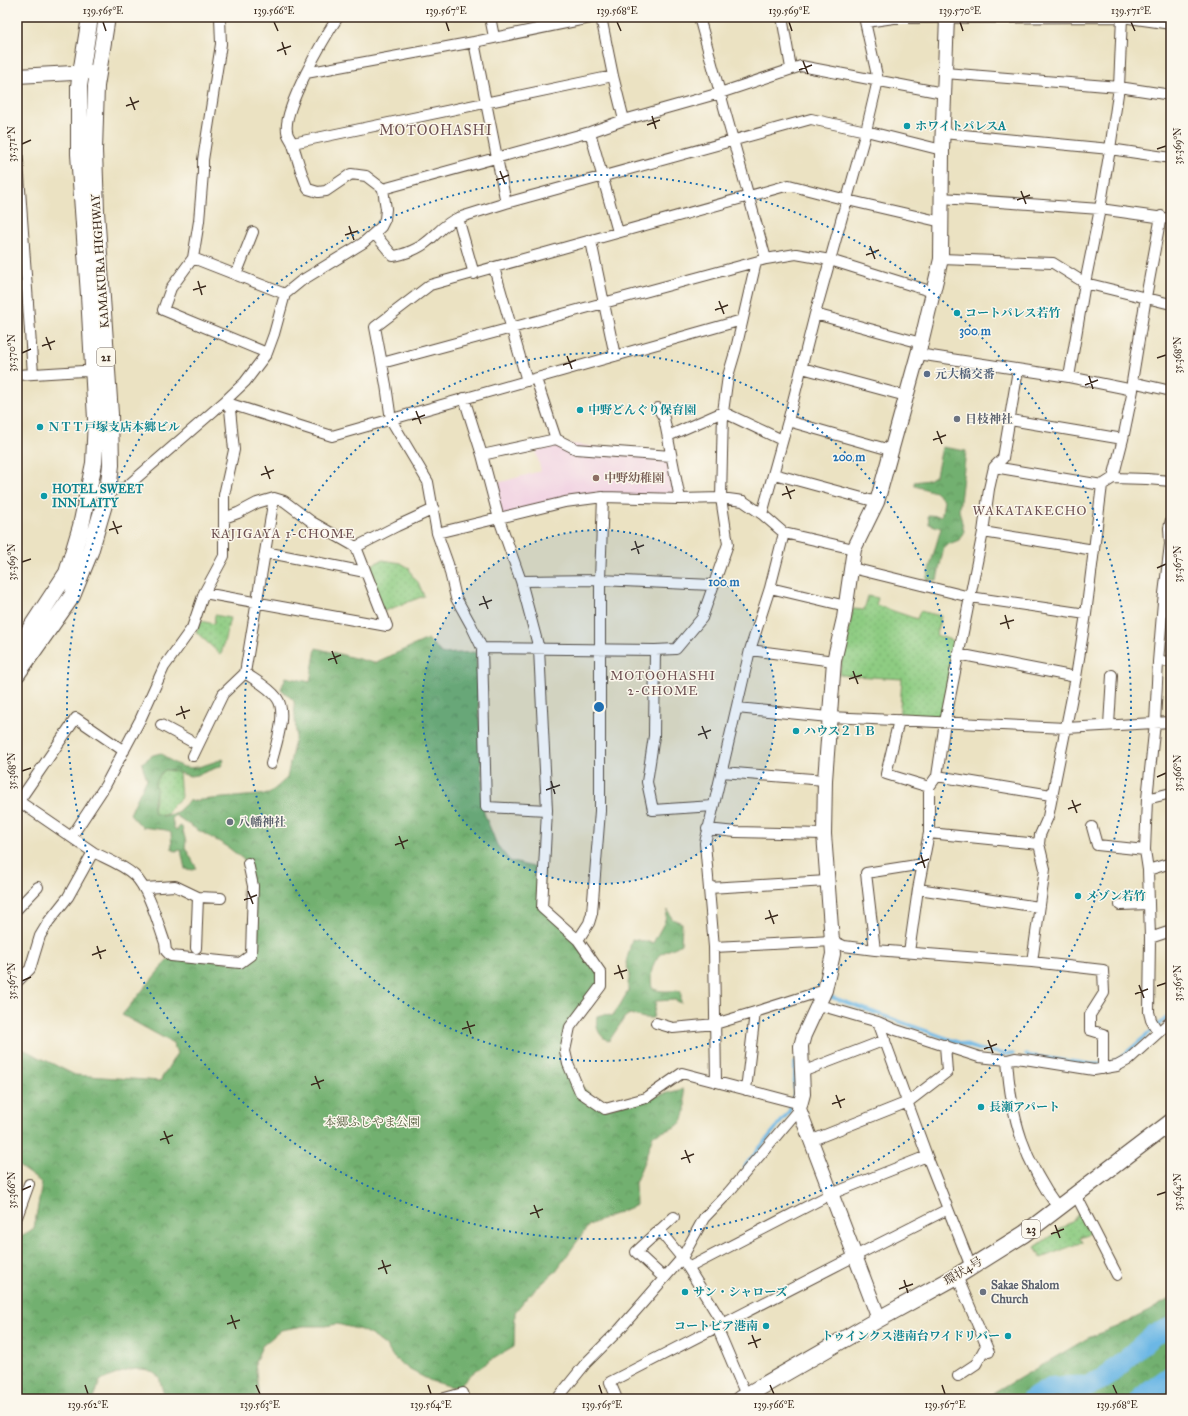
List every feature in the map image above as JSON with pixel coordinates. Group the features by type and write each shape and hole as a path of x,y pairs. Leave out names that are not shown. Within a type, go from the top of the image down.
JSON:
{"main road":[{"name":"KAMAKURA HIGHWAY","path":"17,649 67,573 81,526 94,463 96,419 94,372 79,154 79,86 90,17"},
{"name":"KAMAKURA HIGHWAY","path":"17,674 72,596 90,552 108,491 111,465 110,414 96,211 94,150 96,86 107,17"},
{"name":"環状4号","path":"743,1397 957,1276 1024,1234 1059,1209 1171,1122"}],"street":[{"path":"220,17 221,44 203,160 199,221 193,258 171,288 163,310 267,353"},
{"path":"89,493 125,488 224,402 245,382 267,353 285,294 301,281 363,243 381,227 385,219 386,209 383,189 366,176 351,174 326,190 318,192 308,189 293,143 286,132 287,119 306,73 325,36 338,17"},
{"path":"490,17 494,37"},
{"path":"306,73 474,42 595,17"},
{"path":"601,17 624,120"},
{"path":"699,17 766,259"},
{"path":"782,17 791,68"},
{"path":"557,1399 586,1363 619,1330 681,1258 704,1218 728,1193 798,1105 803,1094 801,1046 804,1035 821,998 833,954 824,834 829,717 834,661 846,606 854,549 877,502 890,450 919,349 941,259 943,93 947,17"},
{"path":"762,514 774,474 815,314 866,131 878,80 865,19 947,17 1122,17 1171,24"},
{"path":"1069,377 1110,149 1119,87 1122,17"},
{"path":"474,42 506,203"},
{"path":"383,189 590,132 624,120 720,93 791,68 801,66 943,93"},
{"path":"17,76 98,72"},
{"path":"945,73 1119,87 1171,95"},
{"path":"293,143 613,76"},
{"path":"374,233 393,256 399,256 428,242 441,228 452,220 506,203 811,118 942,150"},
{"path":"590,132 618,232"},
{"path":"943,133 1110,149 1171,158"},
{"path":"17,147 20,246 33,374"},
{"path":"547,810 486,807 482,648 456,598 448,564 437,533 434,509 428,482 391,420 375,327 430,285 474,274 618,232 789,185 942,222"},
{"path":"942,198 1100,209 1166,218 1146,298 1123,439 1113,478"},
{"path":"458,218 474,274"},
{"path":"236,275 253,232"},
{"path":"591,241 615,356"},
{"path":"382,362 766,259 796,254 830,260 933,292"},
{"path":"193,258 285,294"},
{"path":"941,259 1053,263 1085,283 1171,304"},
{"path":"482,648 600,650 676,649 702,618 728,544 721,498 723,412 728,376 756,262"},
{"path":"494,268 511,328 556,439"},
{"path":"815,314 919,349 1018,370 1171,390"},
{"path":"224,402 332,436 742,320"},
{"path":"802,368 906,396"},
{"path":"909,952 918,889 929,833 929,787 937,776 945,722 983,532 989,489 994,467 1003,458 1018,370"},
{"path":"17,375 83,371 94,372"},
{"path":"464,398 482,455 499,519 521,581 539,649 547,810 542,908 578,940 601,973 601,986 570,1027 565,1051 568,1064 580,1092 605,1109 646,1098 682,1073 798,1105"},
{"path":"72,836 105,786 140,720 164,667 192,628 204,594 224,556 224,495 234,450 230,409 224,402"},
{"path":"658,408 664,418 680,499"},
{"path":"668,436 723,412 782,440"},
{"path":"1010,420 1123,439"},
{"path":"788,421 890,450"},
{"path":"482,455 556,439 576,449 671,456"},
{"path":"994,467 1102,485 1113,478 1171,481"},
{"path":"774,474 877,502"},
{"path":"1032,962 1045,869 1039,844 1040,835 1048,817 1051,795 1076,677 1086,614 1102,485"},
{"path":"437,533 566,502 603,497 680,499 721,498 743,501 762,514 784,533 854,549"},
{"path":"578,940 589,923 592,913 600,811 600,580 603,497"},
{"path":"204,594 387,626 356,547 312,522 284,501 274,498 257,503 238,513 224,518"},
{"path":"193,756 223,694 245,673 274,498"},
{"path":"356,547 396,526 434,509"},
{"path":"1158,1032 1151,1020 1149,1012 1150,938 1148,870 1145,850 1147,799 1156,723 1158,662 1167,602 1171,520"},
{"path":"983,532 1094,550"},
{"path":"716,1082 714,947 705,843 707,829 722,772 750,650 770,588 784,533"},
{"path":"265,552 365,572"},
{"path":"852,568 970,597 1086,614"},
{"path":"521,581 600,580 712,586"},
{"path":"770,588 846,606"},
{"path":"655,650 654,736 647,782 653,810 713,806"},
{"path":"750,650 834,661"},
{"path":"958,654 1076,677"},
{"path":"1158,662 1171,661"},
{"path":"245,673 265,687 277,698 282,713 271,764"},
{"path":"1109,725 1112,675"},
{"path":"737,708 829,717 1066,728 1171,722"},
{"path":"124,751 76,718 18,801 72,836 93,852 121,866 134,875 145,888 165,943 166,951 172,956 240,963 251,955 253,886 248,863"},
{"path":"899,720 886,774 929,787"},
{"path":"161,725 198,745"},
{"path":"722,772 826,780"},
{"path":"937,776 1051,795"},
{"path":"1147,799 1171,793"},
{"path":"1092,827 1097,845 1145,850"},
{"path":"707,829 736,832 824,834"},
{"path":"929,833 1039,844"},
{"path":"17,982 30,969 40,936 49,921 68,897 93,852"},
{"path":"1148,870 1171,863"},
{"path":"875,950 866,873 923,864"},
{"path":"709,888 827,881"},
{"path":"145,888 175,886 198,896 221,898"},
{"path":"17,909 38,887"},
{"path":"918,889 1039,906"},
{"path":"196,948 198,896"},
{"path":"1120,905 1149,904"},
{"path":"1150,938 1171,931"},
{"path":"714,947 833,941 844,946 875,950 1032,962 1103,970 1104,993 1090,1016 1089,1022 1090,1030 1102,1034 1103,1066"},
{"path":"656,1023 673,1028 715,1024 755,1012 821,998 896,1030 979,1057 1008,1060 1015,1058 1094,1070 1103,1066 1117,1066 1128,1060 1171,1021"},
{"path":"746,1090 755,1012"},
{"path":"878,1022 971,1267"},
{"path":"802,1072 885,1040"},
{"path":"810,1141 908,1102 947,1072 945,1045"},
{"path":"1008,1060 1009,1089 1015,1117 1025,1149 1044,1188 1059,1209"},
{"path":"798,1105 810,1141 879,1319"},
{"path":"688,1268 831,1194 928,1156"},
{"path":"17,1217 29,1184"},
{"path":"1076,1195 1117,1275"},
{"path":"617,1399 610,1382 948,1209"},
{"path":"664,1278 636,1252 674,1217"},
{"path":"659,1230 688,1268 720,1326 743,1397"},
{"path":"957,1276 988,1349 976,1364 958,1376"},
{"path":"441,1399 463,1393 465,1399"}],"shaded area":[{"name":"中野幼稚園","path":"564,443 671,456 680,499 603,497 499,519 490,485 541,471 536,451"}],"green space":[{"path":"942,447 966,451 959,510 964,531 959,540 944,546 937,580 926,580 941,528 929,524 928,515 940,516 942,514 944,500 935,492 915,486 914,482 928,480 936,475"},
{"path":"383,560 401,563 409,568 413,577 418,582 424,596 382,612 369,569 373,564"},
{"path":"868,596 878,598 876,605 917,619 920,611 941,616 936,635 960,643 945,722 899,720 902,679 839,675 853,609 864,610"},
{"path":"215,615 230,618 221,655 196,632 201,621 214,624"},
{"name":"本郷ふじやま公園","path":"428,639 442,654 476,652 484,813 497,845 510,861 544,870 542,908 578,940 601,973 601,986 570,1027 565,1051 575,1080 605,1109 683,1089 685,1098 685,1114 681,1123 671,1129 653,1135 635,1183 636,1205 589,1225 555,1272 528,1296 515,1312 514,1347 477,1370 458,1387 431,1381 410,1370 394,1358 386,1346 373,1336 361,1330 337,1324 326,1326 304,1326 281,1330 262,1346 255,1362 259,1399 165,1399 159,1377 149,1371 135,1369 100,1381 94,1399 17,1399 17,1240 34,1228 42,1183 17,1165 17,1048 25,1050 75,1075 160,1081 177,1053 173,1043 122,1015 171,956 240,963 251,955 248,863 225,845 196,829 175,815 172,819 174,828 177,830 180,826 182,827 186,842 185,847 196,867 194,870 185,869 181,850 175,851 172,849 171,833 166,830 142,827 130,814 147,779 142,765 143,762 153,755 161,753 177,764 191,768 223,759 224,760 221,766 197,775 190,776 169,770 165,770 161,773 155,784 156,791 153,809 154,813 163,816 175,814 189,801 269,794 287,778 296,734 294,701 281,689 286,677 310,682 316,648 374,663"},
{"path":"165,770 179,772 181,798 173,805 167,814 157,815 154,814 153,811 156,796 155,784 158,777"},
{"path":"668,910 672,919 682,923 681,944 663,953 656,960 651,973 652,988 662,991 681,991 681,1003 675,1000 656,1001 653,1018 644,1018 630,1014 625,1017 609,1041 598,1031 597,1016 604,1014 612,1016 628,991 630,975 626,963 632,939 653,943 664,923"},
{"path":"1080,1212 1090,1233 1080,1237 1082,1242 1041,1258 1035,1247 1073,1220"},
{"path":"1171,1298 1171,1399 984,1399 1088,1338 1117,1327"}],"waterway":[{"path":"825,999 831,997 977,1049 1013,1054"},
{"path":"1109,1063 1119,1059 1171,1014"},
{"path":"1026,1055 1091,1064 1103,1064"},
{"path":"744,1167 789,1112 794,1095 795,1062"},
{"path":"1032,1399 1053,1387 1087,1386 1105,1378 1153,1335 1171,1328"},
{"path":"561,1387 573,1371"},
{"path":"1140,1399 1171,1376"},
{"path":"1060,1399 1064,1387"}],"place":[{"name":"ホワイトパレスA","path":"907,126"},
{"name":"コートパレス若竹","path":"957,313"},
{"name":"元大橋交番","path":"927,374"},
{"name":"中野どんぐり保育園","path":"580,410"},
{"name":"日枝神社","path":"957,419"},
{"name":"ＮＴＴ戸塚支店本郷ビル","path":"40,427"},
{"name":"中野幼稚園","path":"596,478"},
{"name":"HOTEL SWEET INN LAITY","path":"44,496"},
{"name":"ハウス２１Ｂ","path":"796,731"},
{"name":"八幡神社","path":"230,822"},
{"name":"メゾン若竹","path":"1078,896"},
{"name":"長瀬アパート","path":"981,1107"},
{"name":"サン・シャローズ","path":"685,1292"},
{"name":"Sakae Shalom Church","path":"983,1292"},
{"name":"コートピア港南","path":"766,1326"},
{"name":"トゥインクス港南台ワイドリバー","path":"1008,1336"}],"district":[{"name":"MOTOOHASHI","path":"436,130"},
{"name":"WAKATAKECHO","path":"1030,510"},
{"name":"KAJIGAYA 1-CHOME","path":"283,533"},
{"name":"MOTOOHASHI 2-CHOME","path":"663,682"}]}
